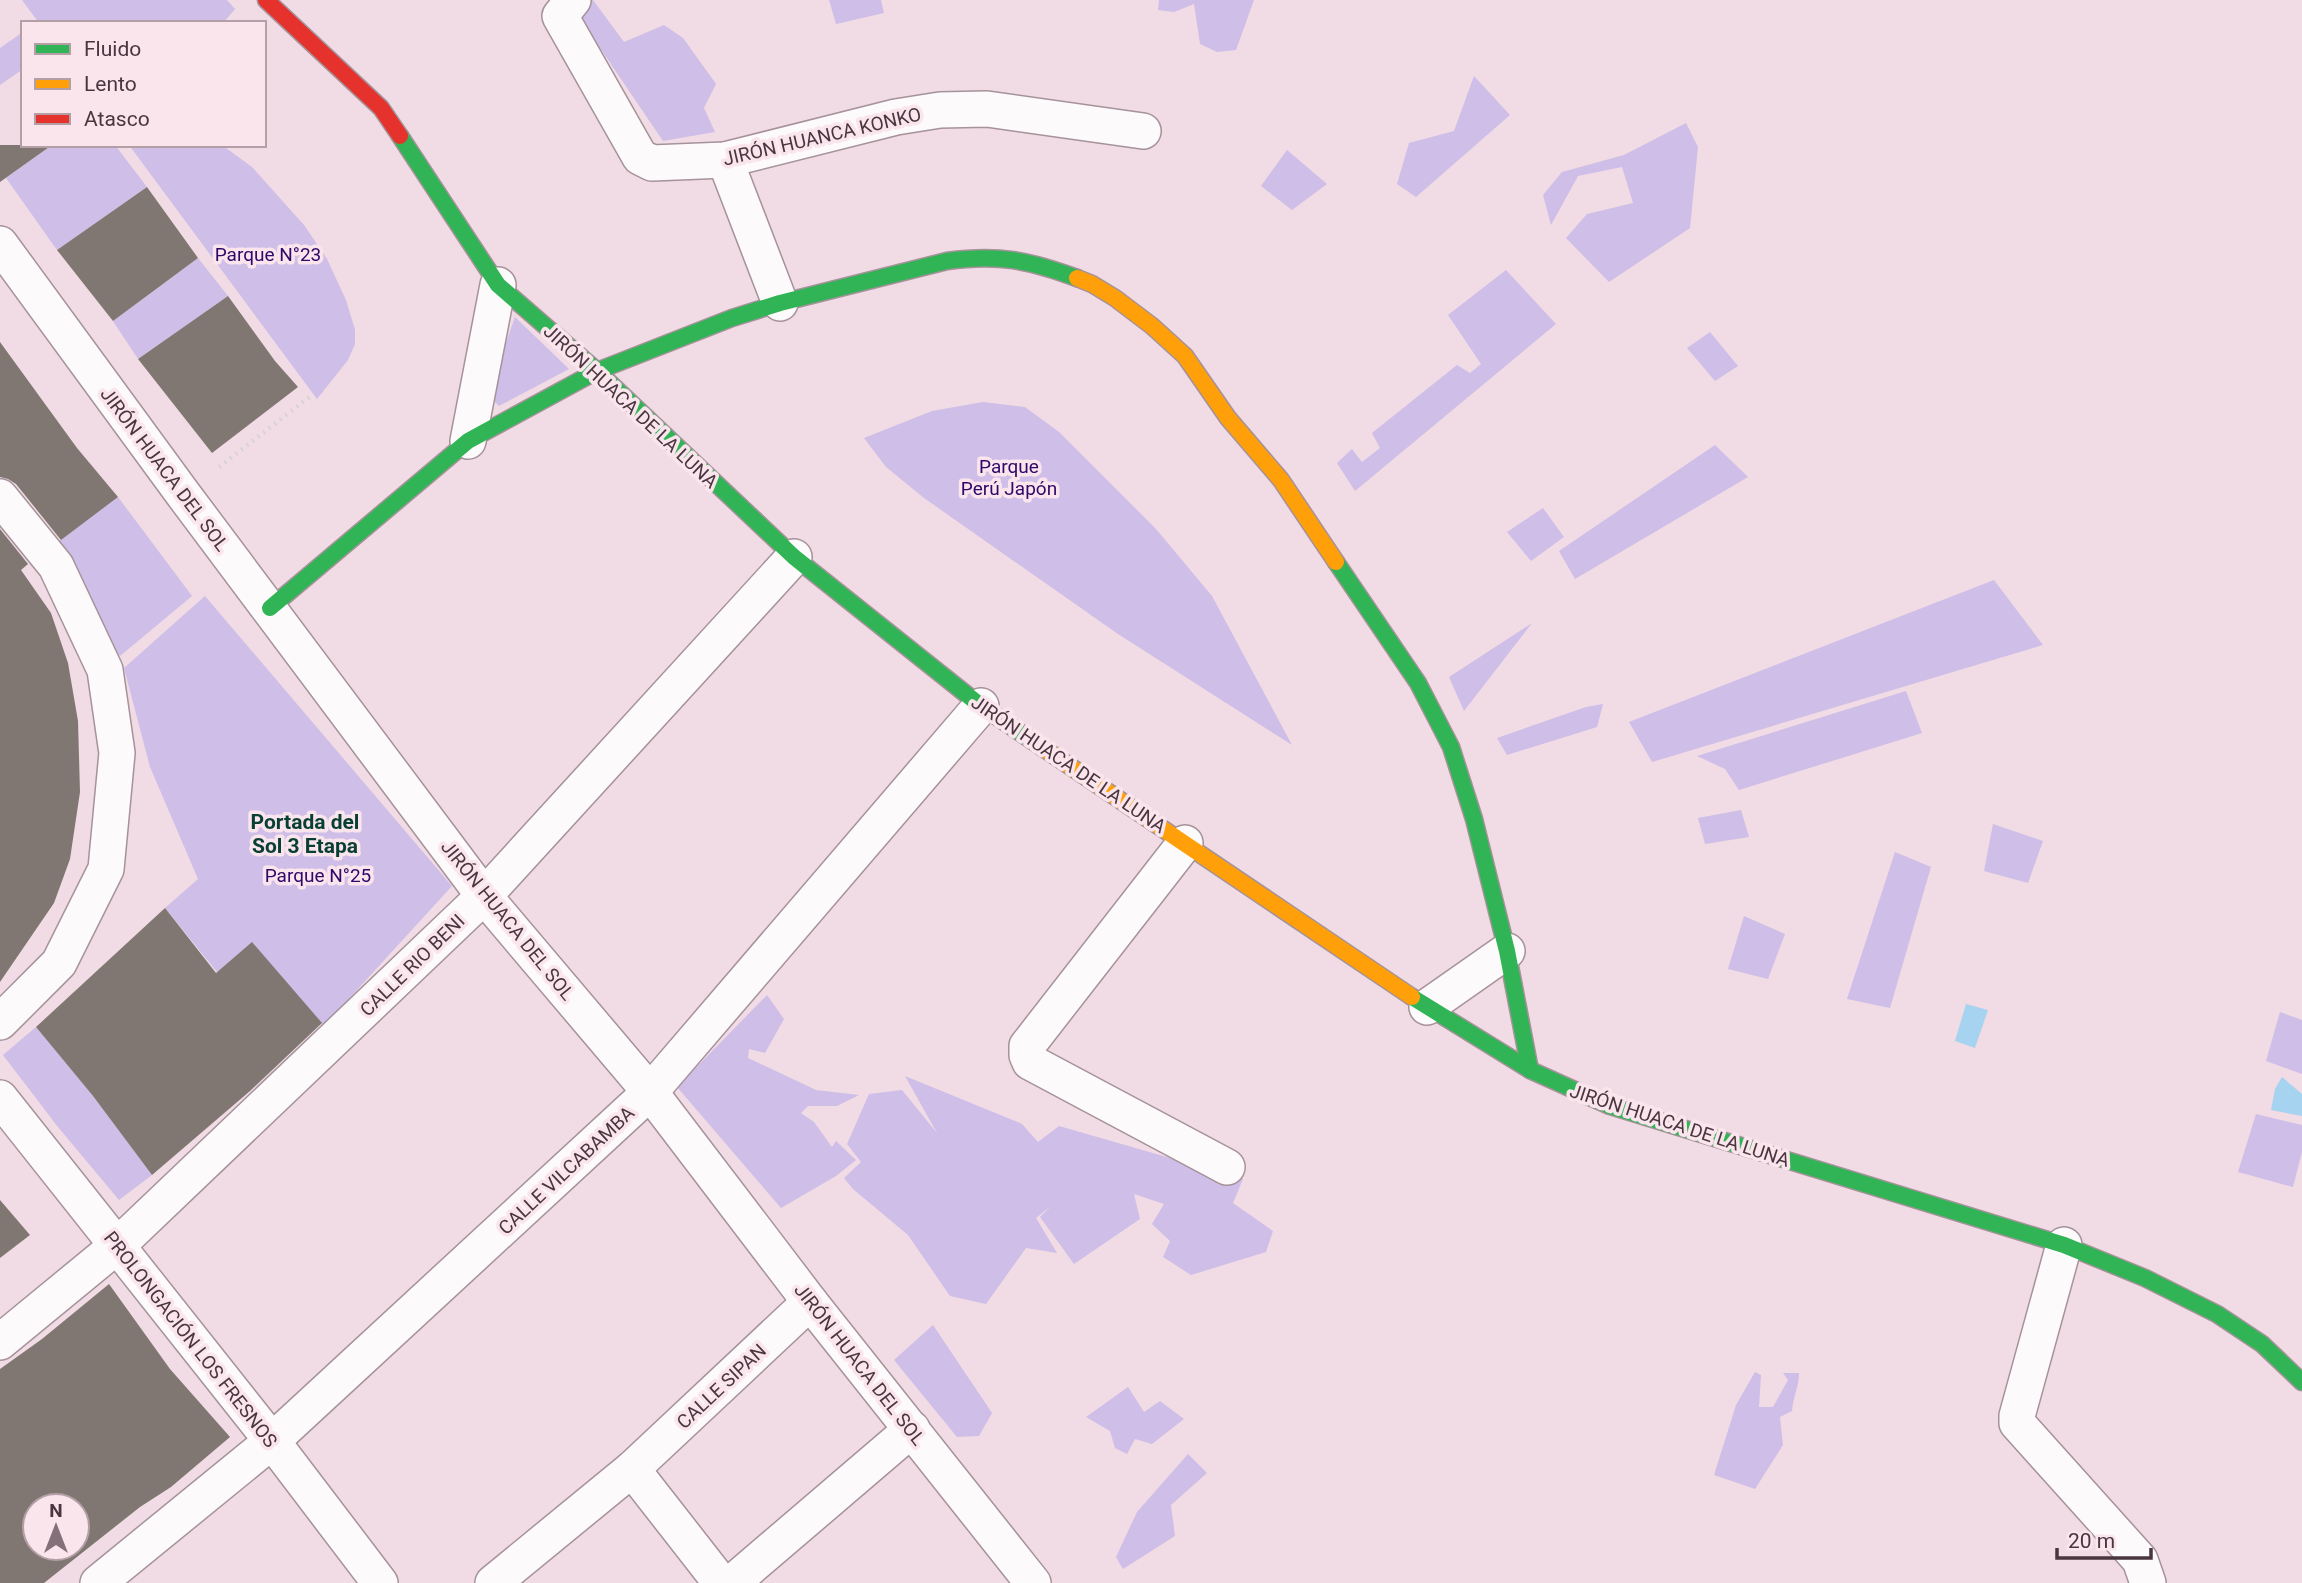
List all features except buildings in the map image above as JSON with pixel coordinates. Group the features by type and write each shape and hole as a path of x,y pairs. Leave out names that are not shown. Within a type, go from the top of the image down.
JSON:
{"street":[{"name":"JIRÓN HUACA DE LA LUNA","path":"266,0 382,108 498,285 597,371 794,558 981,706 1427,1007 1530,1070 1610,1106 2064,1245 2145,1278 2217,1314 2262,1344 2302,1382"},
{"name":"JIRÓN HUANCA KONKO","path":"573,0 560,16 640,157 652,163 725,160 895,117 940,110 999,110 1143,131"},
{"path":"725,160 780,303"},
{"name":"JIRÓN HUACA DEL SOL","path":"0,244 484,897 650,1092 810,1302 1033,1583"},
{"path":"270,608 468,441 597,371 732,318 780,303 947,261 975,257 1037,263 1091,284 1115,298 1152,326 1189,360 1228,418 1281,480 1357,589 1427,698 1447,739 1464,785 1507,951 1530,1070"},
{"path":"468,441 498,285"},
{"path":"0,497 56,566 105,670 117,753 106,869 59,963 0,1022"},
{"name":"CALLE RIO BENI","path":"0,1342 118,1245 484,897 794,558"},
{"name":"CALLE VILCABAMBA","path":"98,1583 272,1441 650,1092 981,706"},
{"path":"1185,843 1027,1046 1027,1055 1030,1062 1227,1167"},
{"path":"1427,1007 1507,951"},
{"name":"PROLONGACIÓN LOS FRESNOS","path":"0,1098 272,1441 380,1583"},
{"path":"2064,1245 2017,1423 2140,1560 2148,1583"},
{"name":"CALLE SIPAN","path":"493,1583 632,1469 810,1302"},
{"path":"732,1583 912,1429"},
{"path":"632,1469 721,1583"}],"path":[{"path":"219,467 312,394"}],"green space":[{"path":"22,0 227,0 235,9 225,21 38,21"},
{"path":"588,0 593,0 624,42 664,25 683,38 716,84 704,108 715,132 663,141 577,14"},
{"path":"829,0 881,0 884,13 836,24"},
{"path":"1159,0 1254,0 1236,50 1217,52 1200,44 1194,4 1174,12 1158,10"},
{"path":"21,33 21,70 0,85 0,48"},
{"path":"1474,76 1510,115 1416,197 1397,184 1409,143 1454,131"},
{"path":"1686,123 1698,147 1690,228 1609,282 1566,238 1587,214 1633,203 1622,167 1578,176 1551,225 1543,195 1562,172 1624,155"},
{"path":"49,147 117,147 147,187 57,250 6,178"},
{"name":"Parque N°23","path":"130,147 225,147 252,167 304,225 327,259 346,300 355,330 355,344 348,360 317,399"},
{"path":"1287,150 1327,184 1292,210 1261,186"},
{"path":"198,258 228,296 138,359 113,321"},
{"path":"1506,270 1556,324 1355,491 1337,463 1352,449 1362,462 1380,448 1372,433 1457,365 1470,373 1481,364 1448,315"},
{"path":"515,317 569,369 499,406 494,401 504,348"},
{"path":"1710,332 1738,366 1715,381 1687,348"},
{"name":"Parque Perú Japón","path":"983,402 1025,407 1059,432 1156,529 1212,596 1292,745 1118,634 924,498 886,467 864,438 932,411"},
{"path":"1715,445 1748,477 1575,579 1559,551"},
{"path":"118,497 192,596 120,656 91,619 50,548"},
{"path":"1543,508 1564,537 1531,561 1507,532"},
{"path":"1994,580 2043,645 1652,762 1629,722"},
{"name":"Parque N°25","path":"205,596 452,886 324,1026 252,943 217,972 165,908 198,879 150,767 124,668"},
{"path":"1532,623 1464,711 1449,677"},
{"path":"1906,691 1922,733 1739,790 1725,769 1697,756"},
{"path":"1603,704 1597,727 1507,755 1497,738 1586,707"},
{"path":"1741,810 1749,837 1705,844 1698,818"},
{"path":"1993,824 2043,841 2028,883 1984,871"},
{"path":"1895,852 1931,867 1890,1008 1847,999"},
{"path":"1744,916 1785,934 1768,979 1728,969"},
{"path":"767,995 784,1019 765,1053 749,1049 748,1058 816,1090 859,1095 837,1106 808,1106 801,1113 814,1122 832,1147 836,1141 856,1160 836,1176 781,1208 677,1087"},
{"path":"2280,1012 2302,1020 2302,1074 2266,1061"},
{"path":"36,1027 93,1096 152,1175 119,1200 3,1055"},
{"path":"905,1076 1022,1124 1038,1142 1059,1126 1243,1179 1233,1203 1273,1231 1266,1252 1191,1275 1163,1257 1170,1241 1152,1224 1164,1204 1134,1194 1140,1219 1074,1264 1040,1217 1051,1206 1036,1218 1057,1253 1026,1248 986,1304 950,1296 908,1235 853,1189 844,1178 861,1162 847,1144 869,1094 902,1090 937,1133"},
{"path":"2256,1114 2302,1125 2302,1152 2293,1187 2238,1172"},
{"path":"933,1325 992,1413 979,1436 957,1437 894,1360"},
{"path":"1755,1372 1761,1375 1759,1407 1773,1407 1788,1380 1783,1373 1799,1373 1792,1411 1780,1417 1783,1445 1755,1489 1714,1475 1736,1405"},
{"path":"1128,1387 1144,1412 1160,1401 1184,1419 1152,1444 1135,1439 1127,1454 1115,1448 1110,1431 1086,1417"},
{"path":"1188,1454 1207,1473 1171,1505 1175,1536 1123,1569 1116,1557 1137,1512"}],"water":[{"path":"1966,1004 1988,1010 1975,1048 1955,1041"},
{"path":"2282,1077 2302,1094 2302,1116 2271,1110 2275,1089"}],"traffic: fast":[{"path":"400,136 498,285 597,371 794,557 981,706 1043,748"},
{"path":"270,608 468,441 597,371 732,318 780,303 947,261 982,258 1013,260 1077,278"},
{"path":"1336,562 1418,683 1451,747 1474,819 1507,951 1530,1070"},
{"path":"1412,997 1530,1070 1610,1106 2064,1245 2145,1278 2217,1314 2262,1344 2302,1382"}],"traffic: slow":[{"path":"1077,278 1115,298 1185,356 1228,418 1281,480 1336,562"},
{"path":"1043,748 1412,997"}],"traffic: jam":[{"path":"266,0 381,108 400,136"}],"district":[{"name":"Portada del Sol 3 Etapa","path":"305,834"}]}
